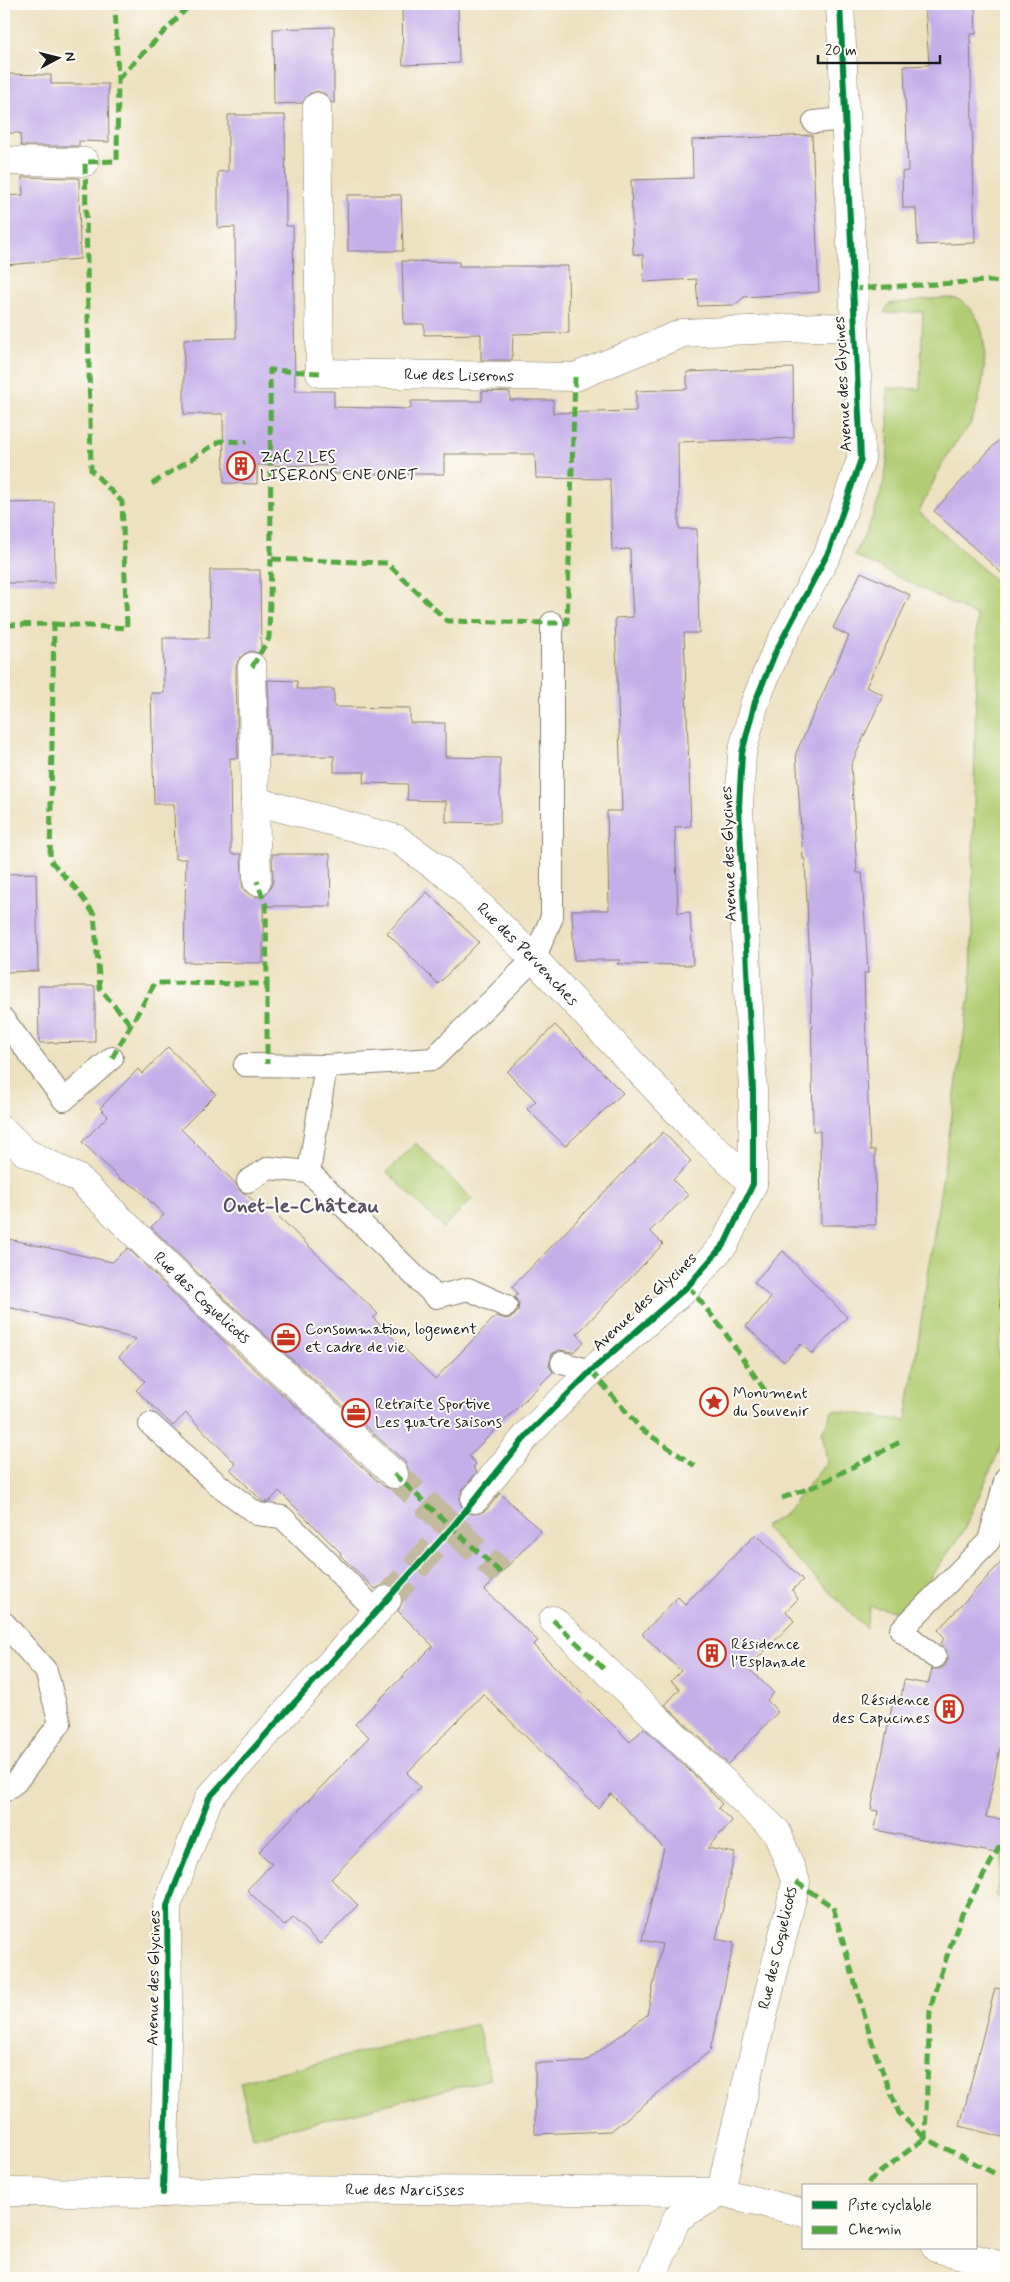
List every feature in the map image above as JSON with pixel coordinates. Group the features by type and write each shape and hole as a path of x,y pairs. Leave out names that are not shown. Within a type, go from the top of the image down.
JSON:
{"street":[{"name":"Avenue des Glycines","path":"475,1499 528,1434 591,1371 688,1286 725,1243 753,1184 753,1091 739,807 742,753 755,702 772,660 829,551 860,459 840,4"},
{"name":"Rue des Liserons","path":"317,107 320,373 575,377 683,333 818,327 855,328"},
{"path":"4,161 85,162"},
{"path":"252,667 257,881"},
{"name":"Rue des Pervenches","path":"255,801 397,839 454,880 534,959 694,1129 753,1184"},
{"name":"Rue des Coquelicots","path":"4,1130 25,1152 79,1180 201,1298 394,1474"},
{"name":"Avenue des Glycines","path":"162,2193 168,2006 167,1906 209,1798 382,1606"},
{"name":"Rue des Coquelicots","path":"553,1620 777,1832 796,1882 721,2192"},
{"name":"Rue des Narcisses","path":"4,2192 162,2193 257,2189 721,2192 802,2212"},
{"path":"652,2278 677,2218 721,2192"},
{"path":"943,2250 1006,2267"}],"lane":[{"path":"814,122 844,119"},
{"path":"245,1065 326,1066 433,1059 534,959 552,917 552,623"},
{"path":"4,1020 64,1100 112,1058"},
{"path":"310,1172 326,1066"},
{"path":"248,1181 269,1168 310,1172 436,1297 468,1289 506,1306"},
{"path":"562,1363 591,1371"},
{"path":"150,1424 216,1483 257,1514 282,1517 333,1568 382,1606"},
{"path":"935,1657 901,1630 988,1541 1006,1478"},
{"path":"4,1623 46,1671 60,1723 16,1782 4,1790"}],"green space":[{"path":"929,299 956,299 971,310 979,323 985,355 981,390 972,420 946,458 919,512 1006,590 1006,1322 998,1344 1006,1412 1006,1435 963,1532 905,1613 870,1606 866,1628 764,1527 785,1514 827,1462 822,1432 833,1410 906,1421 971,988 977,616 854,555 873,516 885,474 888,439 887,388 920,389 923,312 884,313 889,304"},
{"path":"416,1143 472,1199 443,1228 387,1172"},
{"path":"1006,1834 1006,1901 996,1896"},
{"path":"477,2024 491,2079 253,2137 240,2082"}],"building":[{"path":"402,4 458,4 459,63 403,65"},
{"path":"925,4 975,4 976,34 970,34 975,243 918,245 916,208 903,208 902,172 908,171 904,66 929,65"},
{"path":"334,27 334,103 325,94 317,91 309,94 302,103 274,104 273,29"},
{"path":"4,74 51,75 51,84 108,84 109,142 79,141 79,146 21,146 20,133 4,133"},
{"path":"228,115 285,115 286,226 293,226 295,391 334,391 334,407 411,409 411,401 482,401 482,391 510,392 510,400 553,400 553,413 636,411 636,391 687,389 687,372 793,368 794,438 678,442 679,529 697,529 699,633 684,633 691,826 675,827 678,913 690,912 693,965 617,964 621,960 574,960 572,910 609,910 607,811 622,811 615,618 633,617 630,549 612,550 610,479 536,478 535,454 444,454 444,474 335,474 335,466 257,465 257,484 224,483 223,414 184,414 184,339 236,338 235,227 218,228 218,172 228,171"},
{"path":"812,135 819,292 744,297 735,305 698,306 696,279 644,282 643,255 633,254 631,180 693,178 692,140"},
{"path":"22,177 79,178 80,259 5,265 4,196 23,195"},
{"path":"347,195 401,195 403,251 348,251"},
{"path":"402,261 459,262 459,266 568,266 569,333 513,334 512,360 481,360 481,334 424,335 424,324 404,324"},
{"path":"1006,432 1006,577 934,511"},
{"path":"54,502 55,583 4,583 4,503"},
{"path":"210,570 260,570 261,654 251,651 244,654 238,660 236,667 238,758 230,758 231,854 241,854 243,889 257,897 265,895 270,889 273,881 272,854 330,854 331,906 263,906 263,963 184,962 186,859 175,859 174,804 154,804 151,693 164,693 163,638 209,638"},
{"path":"861,572 910,595 866,687 883,695 851,765 857,873 862,873 868,973 864,973 868,1100 870,1150 875,1150 876,1225 821,1225 820,1131 813,1131 811,990 805,859 803,859 796,753 849,636 833,628"},
{"path":"268,680 297,681 297,689 334,689 334,707 410,708 410,723 445,723 445,757 500,758 500,823 446,822 446,801 407,800 408,784 363,783 365,772 334,772 334,756 270,756"},
{"path":"36,873 38,971 4,972 4,874"},
{"path":"427,892 479,942 438,984 387,933"},
{"path":"38,986 95,986 95,1042 39,1043"},
{"path":"555,1025 623,1093 565,1146 527,1109 536,1101 507,1072"},
{"path":"168,1047 216,1094 181,1129 235,1183 241,1192 246,1194 263,1210 267,1205 378,1314 373,1318 435,1379 496,1316 507,1319 514,1316 518,1311 519,1304 515,1297 518,1294 512,1287 663,1132 691,1161 673,1180 688,1195 650,1231 663,1244 577,1334 584,1342 573,1352 559,1350 552,1354 549,1366 553,1372 469,1456 476,1464 473,1467 477,1472 463,1489 460,1497 461,1505 465,1511 473,1514 481,1513 487,1509 500,1493 541,1531 485,1590 538,1641 533,1645 630,1742 644,1728 706,1786 722,1804 718,1808 732,1821 707,1848 735,1853 716,1939 734,1943 710,2051 611,2131 535,2134 535,2063 585,2062 647,2015 662,1944 642,1940 664,1848 611,1794 598,1808 483,1694 407,1773 420,1787 331,1879 358,1905 320,1944 293,1918 284,1926 247,1890 272,1864 259,1852 369,1737 355,1724 433,1646 398,1611 402,1603 402,1595 397,1588 391,1585 383,1585 375,1589 279,1491 269,1502 263,1502 230,1469 236,1464 186,1413 173,1426 136,1390 145,1381 119,1357 136,1339 4,1306 4,1238 112,1262 128,1248 190,1310 383,1486 390,1489 398,1489 406,1484 409,1478 409,1470 405,1462 212,1287 151,1227 164,1215 137,1188 119,1178 82,1142 108,1116 100,1108 138,1069 142,1074"},
{"path":"783,1251 847,1317 812,1354 801,1344 784,1362 746,1326 771,1298 754,1282"},
{"name":"Résidence l'Esplanade","path":"756,1534 803,1580 792,1590 798,1599 786,1611 794,1621 748,1668 774,1693 767,1700 778,1712 728,1764 665,1705 680,1689 671,1681 681,1671 642,1634 678,1597 685,1604"},
{"name":"Résidence des Capucines","path":"1006,1557 1006,1718 986,1817 1006,1820 1006,1855 875,1830 878,1811 871,1810 894,1696 901,1698 904,1680 928,1684 932,1669 939,1669 945,1666 948,1659 947,1653 941,1645 944,1637 938,1630"},
{"path":"995,1988 1006,1990 1006,2138 960,2126"}],"tunnel":[{"path":"394,1474 501,1573"},
{"path":"387,1600 475,1499"}],"marked path":[{"path":"54,624 127,628 122,502 91,470 85,162 117,161 118,79 115,4"},
{"path":"118,79 191,4"},
{"path":"852,289 988,281 1006,282"},
{"path":"320,373 270,370 271,559 387,563 447,621 552,623 567,623 575,377"},
{"path":"152,484 220,441 247,442"},
{"path":"252,667 269,638 271,559"},
{"path":"6,625 54,624 50,860 77,890 94,914 100,989 131,1025"},
{"path":"112,1058 155,983 267,984 266,906 257,881"},
{"path":"267,984 267,1064"},
{"path":"1006,1285 1002,1301 1006,1326"},
{"path":"688,1286 721,1327 768,1395"},
{"path":"591,1371 641,1429 695,1466"},
{"path":"782,1498 818,1485 900,1442"},
{"path":"394,1474 501,1573"},
{"path":"553,1620 607,1672"},
{"path":"994,2173 925,2138 930,2011 937,1984 962,1914 1006,1835"},
{"path":"796,1882 833,1907 875,2052 899,2113 925,2138 870,2180 868,2184"}],"cycle path":[{"path":"163,2193 168,2006 167,1906 209,1798 454,1525 528,1434 591,1371 688,1286 725,1243 753,1184 753,1091 739,807 742,753 755,702 776,651 829,551 861,459 840,4"}],"place":[{"name":"ZAC 2 LES LISERONS CNE ONET","path":"241,466"},
{"name":"Consommation, logement et cadre de vie","path":"286,1338"},
{"name":"Monument du Souvenir","path":"714,1402"},
{"name":"Retraite Sportive Les quatre saisons","path":"356,1413"},
{"name":"Résidence l'Esplanade","path":"712,1653"},
{"name":"Résidence des Capucines","path":"949,1709"}],"district":[{"name":"Onet-le-Château","path":"301,1206"}]}
